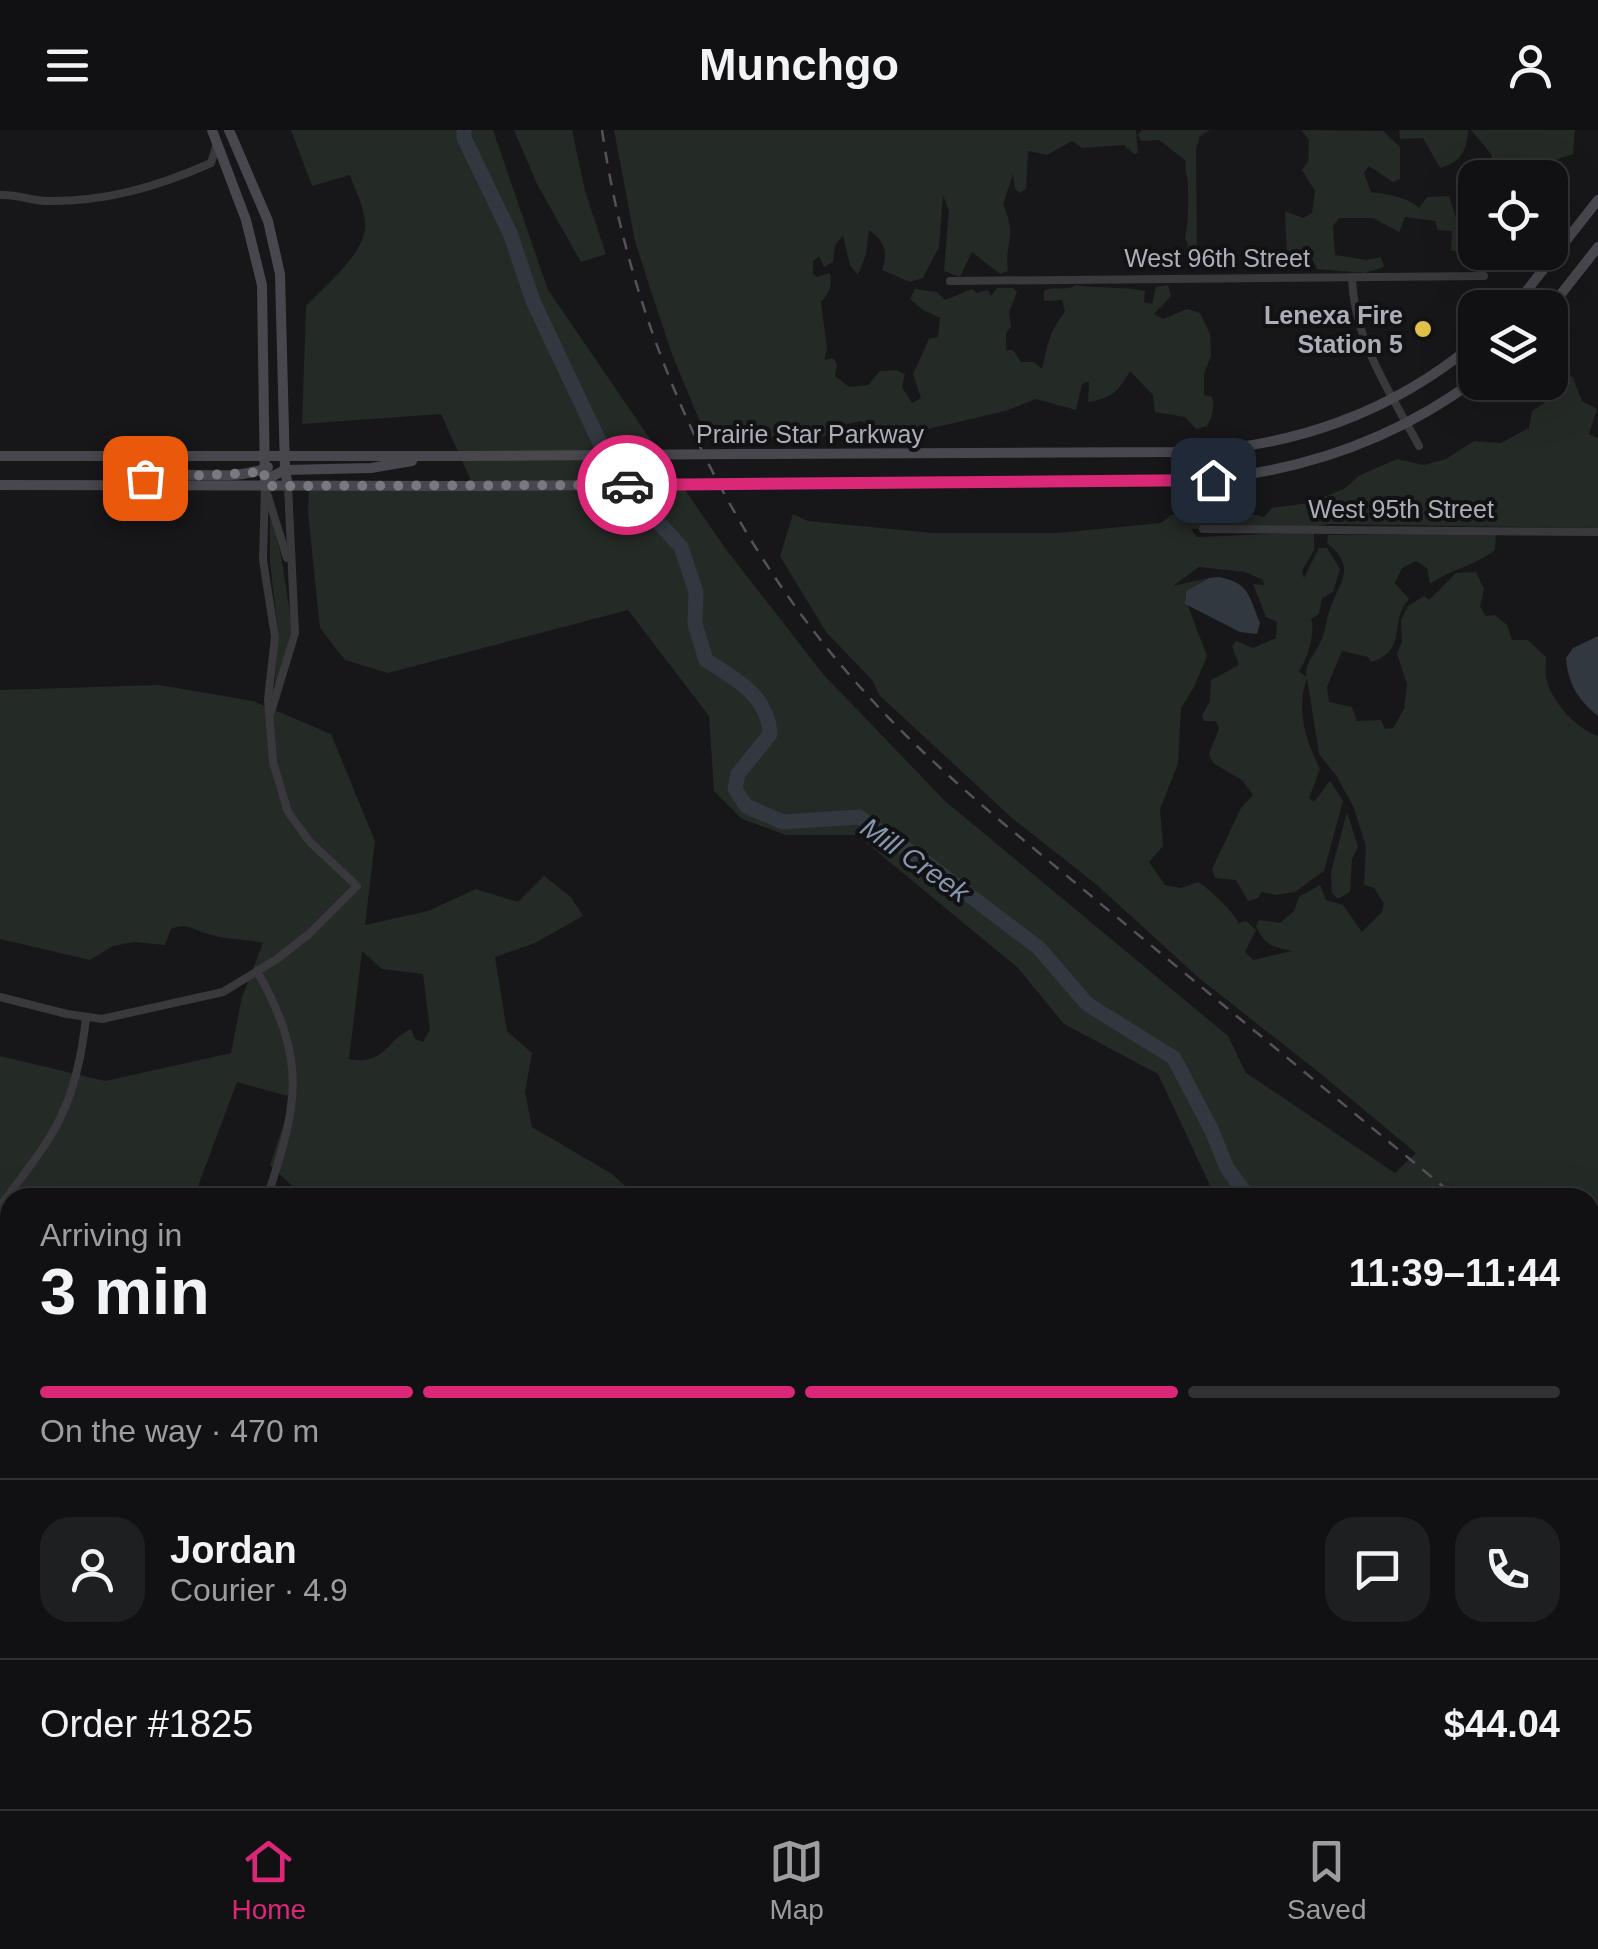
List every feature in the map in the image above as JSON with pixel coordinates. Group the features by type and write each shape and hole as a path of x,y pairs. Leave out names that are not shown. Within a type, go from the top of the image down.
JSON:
{"main road":[{"path":"230,130 268,221 280,274 284,470 288,486"},
{"path":"214,135 246,220 262,285 265,486"},
{"path":"1526,290 1598,200"},
{"path":"1564,290 1598,247"},
{"name":"Prairie Star Parkway","path":"0,456 237,457 262,466 285,456 1230,449 1315,432 1394,398 1458,356"},
{"name":"Prairie Star Parkway","path":"0,485 1213,480 1320,460 1407,424 1458,391"},
{"path":"265,486 284,470 371,468 428,456"},
{"path":"127,484 172,474 262,466"}],"street":[{"path":"211,163 214,135"},
{"path":"0,195 21,194 51,201 118,196 211,163 228,170"},
{"name":"West 96th Street","path":"950,281 1484,276"},
{"path":"1352,278 1356,322 1419,446"},
{"path":"265,486 290,568"},
{"path":"0,997 86,1018 114,1018 223,992 308,934 357,886 310,842 288,812 273,762 268,700 275,637 264,560 265,486"},
{"path":"270,721 295,633 288,486"},
{"name":"West 95th Street","path":"1204,528 1598,532"},
{"path":"257,971 285,1028 294,1084 289,1125 269,1188"},
{"path":"14,1188 48,1143 68,1106 79,1070 86,1018"}],"shaded area":[{"path":"291,130 493,130 548,290 725,548 823,674 945,801 1228,1036 1246,1073 1395,1173 1416,1153 1199,978 1097,885 1012,818 879,695 873,681 826,632 780,556 793,514 808,521 933,533 1057,533 1161,523 1171,515 1202,512 1220,517 1247,513 1264,517 1272,508 1308,503 1344,489 1360,475 1397,459 1424,465 1446,459 1474,441 1501,443 1529,428 1532,411 1549,400 1568,400 1568,373 1582,401 1597,409 1589,434 1598,438 1598,528 1328,524 1191,529 1197,537 1314,532 1314,550 1302,571 1304,578 1319,548 1327,548 1340,569 1333,592 1322,598 1319,614 1311,619 1310,646 1299,671 1306,677 1343,576 1342,561 1327,543 1328,535 1496,534 1495,550 1430,584 1427,568 1416,561 1402,568 1395,583 1409,599 1403,608 1390,651 1371,662 1368,657 1342,651 1327,687 1329,702 1352,707 1357,721 1381,720 1385,729 1393,728 1404,709 1407,684 1397,654 1402,642 1401,620 1408,606 1424,596 1429,600 1456,573 1476,572 1484,589 1480,607 1486,616 1495,615 1507,625 1512,640 1528,640 1546,657 1546,679 1555,699 1574,722 1598,736 1598,1188 1211,1188 1158,1074 1064,1024 1018,968 857,835 786,835 742,819 714,791 709,716 628,610 388,673 345,660 320,628 308,513 309,485 473,485 441,414 302,424 306,306 360,244 365,222 350,175 312,186","holes":["1199,567 1245,572 1263,580 1264,585 1253,584 1266,617 1277,622 1276,638 1253,648 1236,641 1232,646 1239,665 1211,680 1210,701 1202,716 1204,721 1216,721 1219,729 1209,754 1213,763 1242,780 1253,795 1241,808 1212,869 1215,878 1236,880 1248,901 1262,892 1295,892 1324,871 1343,801 1330,781 1314,802 1309,798 1320,769 1304,724 1302,701 1307,678 1319,754 1354,808 1366,847 1364,885 1374,888 1384,904 1382,912 1362,932 1343,905 1326,900 1320,885 1299,897 1294,911 1280,923 1259,920 1256,926 1267,942 1292,951 1253,960 1245,952 1256,930 1246,921 1239,923 1198,882 1181,888 1165,885 1149,862 1163,846 1160,809 1178,764 1181,708 1207,656 1185,598 1186,591 1208,578 1173,586"]},
{"path":"514,130 572,130 585,191 606,254 581,262 537,184"},
{"path":"614,130 1136,130 1138,153 1134,154 1124,145 1082,148 1072,141 1047,155 1028,151 1026,189 1020,193 1015,189 1013,174 1003,204 1010,232 1008,271 1000,274 972,252 960,277 944,271 949,211 943,195 939,247 923,278 910,282 882,270 884,247 869,230 858,275 850,265 843,236 835,245 833,262 824,267 819,256 813,261 813,274 817,277 830,273 831,277 821,302 827,349 824,360 833,358 837,364 835,376 849,387 868,385 880,371 905,374 902,387 912,403 921,398 913,374 929,339 938,337 940,318 910,299 915,289 937,292 945,300 972,289 976,293 988,290 991,296 997,288 1013,288 1017,292 1009,312 1011,327 1006,333 1006,350 1013,350 1021,362 1034,362 1042,369 1052,332 1065,312 1062,300 1044,301 1044,291 1076,285 1137,289 1145,291 1144,302 1152,304 1156,287 1168,285 1171,296 1154,314 1163,319 1187,309 1200,313 1210,334 1211,356 1204,374 1204,395 1213,401 1209,423 1196,429 1185,417 1155,412 1153,395 1130,371 1114,393 1096,400 1088,402 1089,381 1082,384 1076,410 1036,399 1005,411 928,429 875,429 861,421 827,429 826,436 711,441 672,354 635,241"},
{"path":"1142,130 1210,130 1200,136 1196,149 1197,263 1190,266 1184,254 1188,244 1186,161 1159,140 1141,141 1138,135"},
{"path":"1301,130 1383,131 1400,147 1400,179 1393,182 1369,166 1364,173 1371,192 1403,199 1419,208 1427,197 1449,196 1458,224 1456,251 1451,250 1452,231 1438,230 1435,221 1405,217 1399,232 1373,218 1339,218 1333,226 1335,255 1367,260 1381,257 1384,267 1365,273 1317,269 1309,252 1292,260 1287,256 1285,211 1303,218 1312,213 1315,191 1302,170 1308,162 1309,140"},
{"path":"1399,130 1468,130 1461,155 1440,168 1423,138 1400,139"},
{"path":"1471,130 1575,130 1573,154 1556,160 1492,160"},
{"path":"270,514 292,627 274,695 278,632 270,562"},
{"path":"1219,577 1237,583 1247,592 1260,623 1257,634 1240,632 1185,604 1186,591"},
{"path":"1598,636 1598,716 1575,691 1566,658 1573,648"},
{"path":"159,685 253,701 331,734 375,841 365,925 428,911 476,889 518,902 544,876 571,897 583,916 535,943 495,957 507,1031 532,1053 525,1092 532,1127 612,1174 627,1188 294,1188 270,1165 285,1120 288,1096 237,1082 197,1188 0,1188 0,1056 105,1081 231,1053 242,997 263,943 218,937 182,926 171,929 165,945 134,942 113,946 90,960 0,939 0,690","holes":["362,951 382,969 423,974 430,1030 423,1042 415,1039 411,1029 370,1059 349,1059"]},
{"path":"1347,812 1358,847 1352,859 1350,892 1338,899 1332,893 1331,872"}],"waterway":[{"name":"Mill Creek","path":"464,130 464,138 510,233 533,301 614,473 681,547 696,592 695,624 706,660 757,698 768,720 770,734 738,774 735,789 746,806 783,822 859,817 1039,948 1087,1004 1174,1058 1227,1168 1242,1188"}],"railway":[{"path":"602,130 616,208 637,285 694,434 731,506 820,639 886,715 982,805 1445,1188"}],"way so far":[{"path":"145,478 251,473 264,469 265,486 627,485"}],"place":[{"name":"Lenexa Fire Station 5","path":"1423,329"}],"route":[{"path":"627,485 1213,480"}]}
